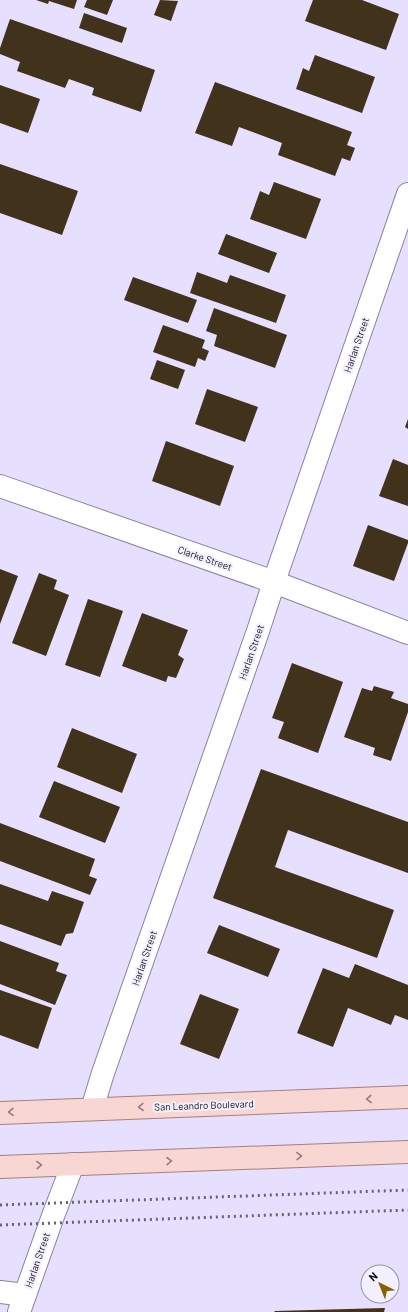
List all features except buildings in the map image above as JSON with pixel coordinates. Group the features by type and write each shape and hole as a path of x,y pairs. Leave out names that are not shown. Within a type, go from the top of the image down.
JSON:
{"main road":[{"name":"San Leandro Boulevard","path":"0,1113 408,1097"},
{"path":"0,1167 408,1152"}],"street":[{"name":"Harlan Street","path":"92,1109 103,1073 256,639 274,582 408,194"},
{"name":"Clarke Street","path":"0,486 274,582 408,633"},
{"name":"Harlan Street","path":"22,1304 73,1164"},
{"path":"0,1292 22,1304"}],"railway":[{"path":"0,1205 408,1190"},
{"path":"0,1225 408,1210"}]}
